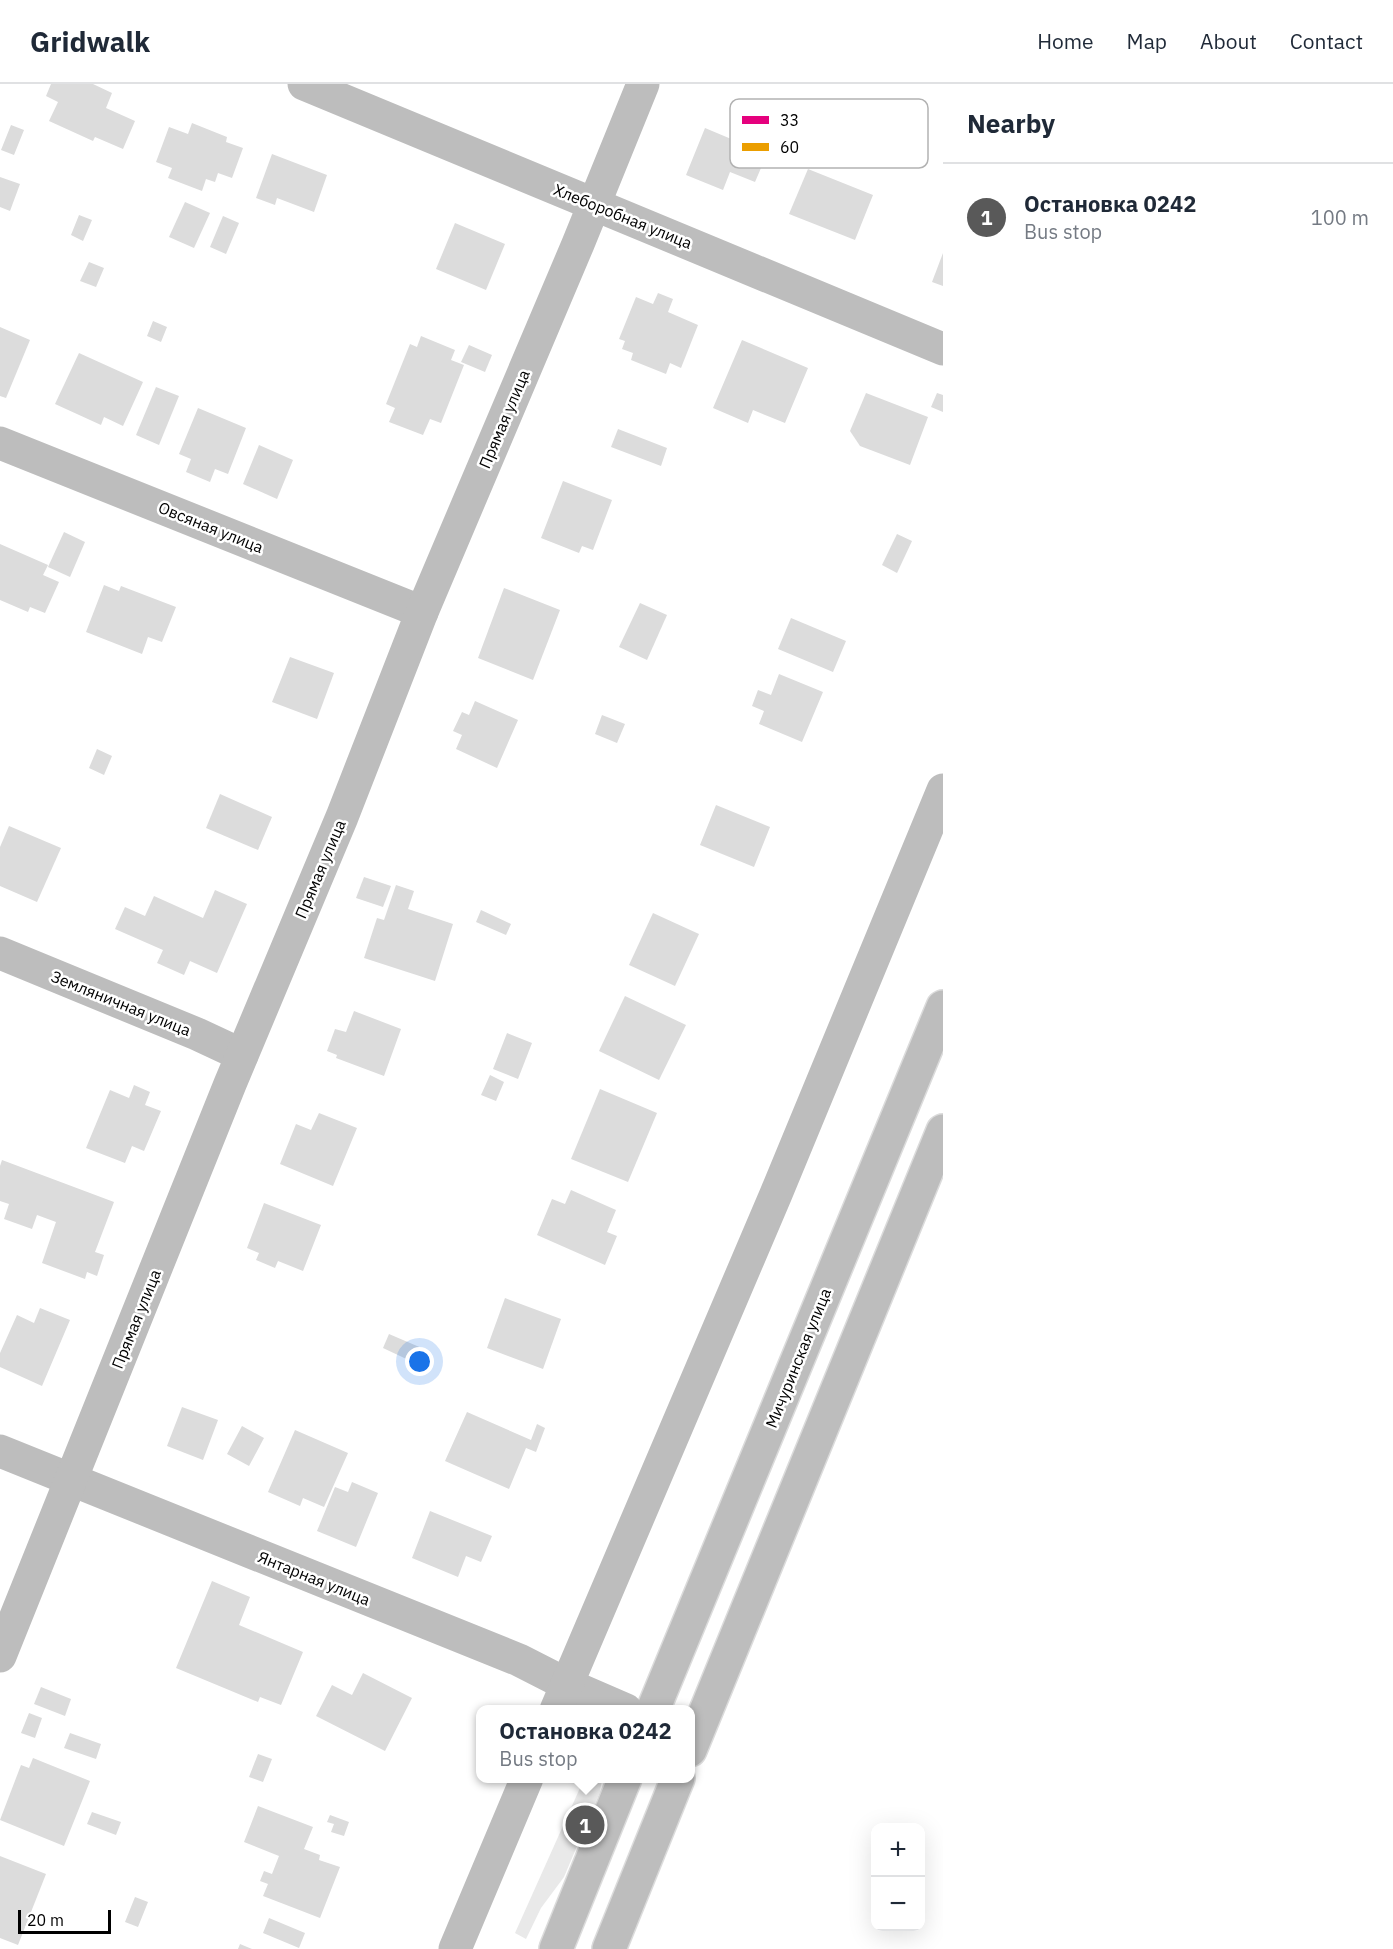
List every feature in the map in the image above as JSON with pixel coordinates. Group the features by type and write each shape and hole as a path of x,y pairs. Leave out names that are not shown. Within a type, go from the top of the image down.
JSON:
{"street":[{"name":"Хлеборобная улица","path":"304,84 943,349"},
{"name":"Прямая улица","path":"0,1656 242,1055 342,818 422,612 643,84"},
{"name":"Овсяная улица","path":"0,443 422,612"},
{"path":"561,1697 771,1205 943,790"},
{"name":"Земляничная улица","path":"0,953 197,1034 242,1055"},
{"name":"Мичуринская улица","path":"655,1705 943,1008"},
{"path":"695,1738 943,1131"},
{"name":"Янтарная улица","path":"0,1451 519,1660 561,1697 601,1705"},
{"path":"455,1949 525,1783"},
{"path":"556,1949 623,1783"},
{"path":"609,1949 676,1783"}],"shaded area":[{"path":"582,1783 601,1783 600,1792 564,1877 541,1908 526,1939 515,1933"}],"building":[{"path":"51,84 93,84 112,93 106,108 135,121 123,149 95,137 93,141 49,121 58,102 46,96"},
{"path":"192,123 227,137 226,142 243,148 232,178 218,173 215,182 206,179 202,191 168,178 172,168 156,162 169,127 188,134"},
{"path":"11,125 24,130 14,155 1,150"},
{"path":"705,128 730,138 730,168 761,168 755,182 730,172 723,190 686,175"},
{"path":"272,154 327,175 314,212 277,198 275,205 256,198"},
{"path":"808,169 873,195 855,240 789,214"},
{"path":"0,177 20,184 10,211 0,207"},
{"path":"185,202 210,213 194,248 169,237"},
{"path":"79,215 92,220 83,241 71,235"},
{"path":"223,216 239,223 226,254 210,247"},
{"path":"455,223 505,244 486,290 436,269"},
{"path":"943,253 943,286 932,282"},
{"path":"89,262 104,268 96,287 80,281"},
{"path":"658,293 673,299 668,312 698,325 681,368 670,363 666,374 631,360 633,353 622,349 625,341 619,339 636,297 653,304"},
{"path":"153,321 167,327 161,342 147,336"},
{"path":"0,327 30,340 6,398 0,396"},
{"path":"421,336 455,350 451,360 464,365 441,423 430,419 423,435 389,422 395,408 386,404 410,344 417,347"},
{"path":"742,340 808,368 785,423 753,410 748,423 713,408"},
{"path":"469,345 492,355 485,372 461,362"},
{"path":"79,353 143,382 123,426 104,417 101,425 55,404"},
{"path":"156,387 179,396 159,445 136,435"},
{"path":"866,393 928,417 910,465 860,446 850,431"},
{"path":"937,393 943,395 943,412 931,407"},
{"path":"198,408 246,428 228,474 215,469 210,482 186,472 191,459 179,454"},
{"path":"618,429 667,448 661,466 611,447"},
{"path":"259,445 293,460 277,499 243,484"},
{"path":"563,481 612,500 593,550 582,546 579,553 541,538"},
{"path":"64,532 85,542 70,577 48,567"},
{"path":"897,534 912,541 897,573 882,565"},
{"path":"0,544 48,565 43,575 59,582 45,613 30,607 28,612 0,600"},
{"path":"104,585 119,591 121,586 176,607 162,642 148,637 142,654 86,632"},
{"path":"504,588 560,610 533,680 478,658"},
{"path":"640,603 667,615 647,660 619,647"},
{"path":"791,618 846,641 833,672 778,649"},
{"path":"290,657 334,673 317,719 272,702"},
{"path":"779,674 823,692 802,742 759,724 764,711 752,706 758,690 771,695"},
{"path":"475,701 518,720 497,768 456,749 462,735 453,731 462,712 469,715"},
{"path":"602,715 625,724 617,743 595,734"},
{"path":"97,749 112,756 104,775 89,768"},
{"path":"220,794 272,817 258,850 206,828"},
{"path":"716,805 770,827 754,867 700,845"},
{"path":"9,826 61,848 37,902 0,886 0,847"},
{"path":"364,877 391,886 383,907 356,898"},
{"path":"396,885 414,891 408,909 453,924 435,981 364,958 377,918 384,920"},
{"path":"215,890 247,904 217,973 190,961 184,975 157,963 163,950 115,929 125,907 145,916 154,896 203,918"},
{"path":"481,910 511,924 506,935 476,922"},
{"path":"653,913 699,934 675,986 629,965"},
{"path":"625,996 686,1025 659,1080 599,1051"},
{"path":"354,1011 401,1029 384,1076 336,1058 337,1055 327,1051 335,1029 346,1032"},
{"path":"507,1033 532,1043 518,1079 493,1069"},
{"path":"490,1075 504,1082 496,1101 481,1095"},
{"path":"134,1085 150,1092 145,1105 161,1111 144,1151 132,1146 125,1163 86,1148 110,1090 129,1098"},
{"path":"600,1089 657,1113 628,1182 571,1159"},
{"path":"319,1113 357,1128 333,1186 280,1164 296,1124 311,1130"},
{"path":"2,1160 114,1202 95,1252 104,1255 97,1276 87,1272 85,1279 42,1263 56,1222 37,1215 32,1229 4,1219 9,1204 0,1201"},
{"path":"571,1190 616,1210 607,1232 617,1236 605,1265 537,1235 552,1199 565,1204"},
{"path":"264,1203 321,1225 303,1271 278,1261 275,1268 256,1260 259,1253 247,1248"},
{"path":"505,1298 561,1319 543,1369 487,1348"},
{"path":"40,1308 70,1320 42,1386 0,1367 0,1353 17,1315 34,1323"},
{"path":"389,1334 424,1349 417,1364 383,1348"},
{"path":"182,1407 218,1420 203,1460 167,1446"},
{"path":"467,1412 531,1440 537,1424 545,1428 536,1452 526,1448 509,1489 445,1461"},
{"path":"242,1426 264,1438 249,1466 227,1454"},
{"path":"295,1430 348,1453 324,1507 303,1498 300,1506 268,1492"},
{"path":"352,1482 378,1493 356,1547 317,1531 335,1487 348,1492"},
{"path":"430,1511 492,1536 481,1562 466,1556 458,1577 412,1558"},
{"path":"212,1581 250,1597 239,1625 303,1652 281,1705 260,1697 258,1702 176,1668"},
{"path":"363,1673 412,1698 385,1751 316,1716 332,1685 352,1695"},
{"path":"41,1687 71,1699 65,1716 34,1704"},
{"path":"29,1713 42,1718 35,1738 21,1733"},
{"path":"70,1733 101,1744 96,1759 64,1748"},
{"path":"258,1754 272,1759 263,1782 249,1777"},
{"path":"33,1758 90,1781 64,1846 0,1820 21,1765 29,1768"},
{"path":"258,1806 313,1827 304,1849 320,1855 319,1860 340,1867 320,1918 263,1896 268,1884 260,1881 264,1871 272,1874 279,1856 244,1842"},
{"path":"92,1812 121,1822 116,1835 87,1824"},
{"path":"330,1815 349,1822 344,1836 331,1832 334,1824 327,1822"},
{"path":"0,1856 46,1874 18,1945 0,1938"},
{"path":"135,1897 148,1902 138,1927 125,1922"},
{"path":"269,1918 305,1933 299,1948 263,1933"},
{"path":"240,1944 252,1949 238,1949"}],"place":[{"name":"Остановка 0242","path":"585,1825"}]}
